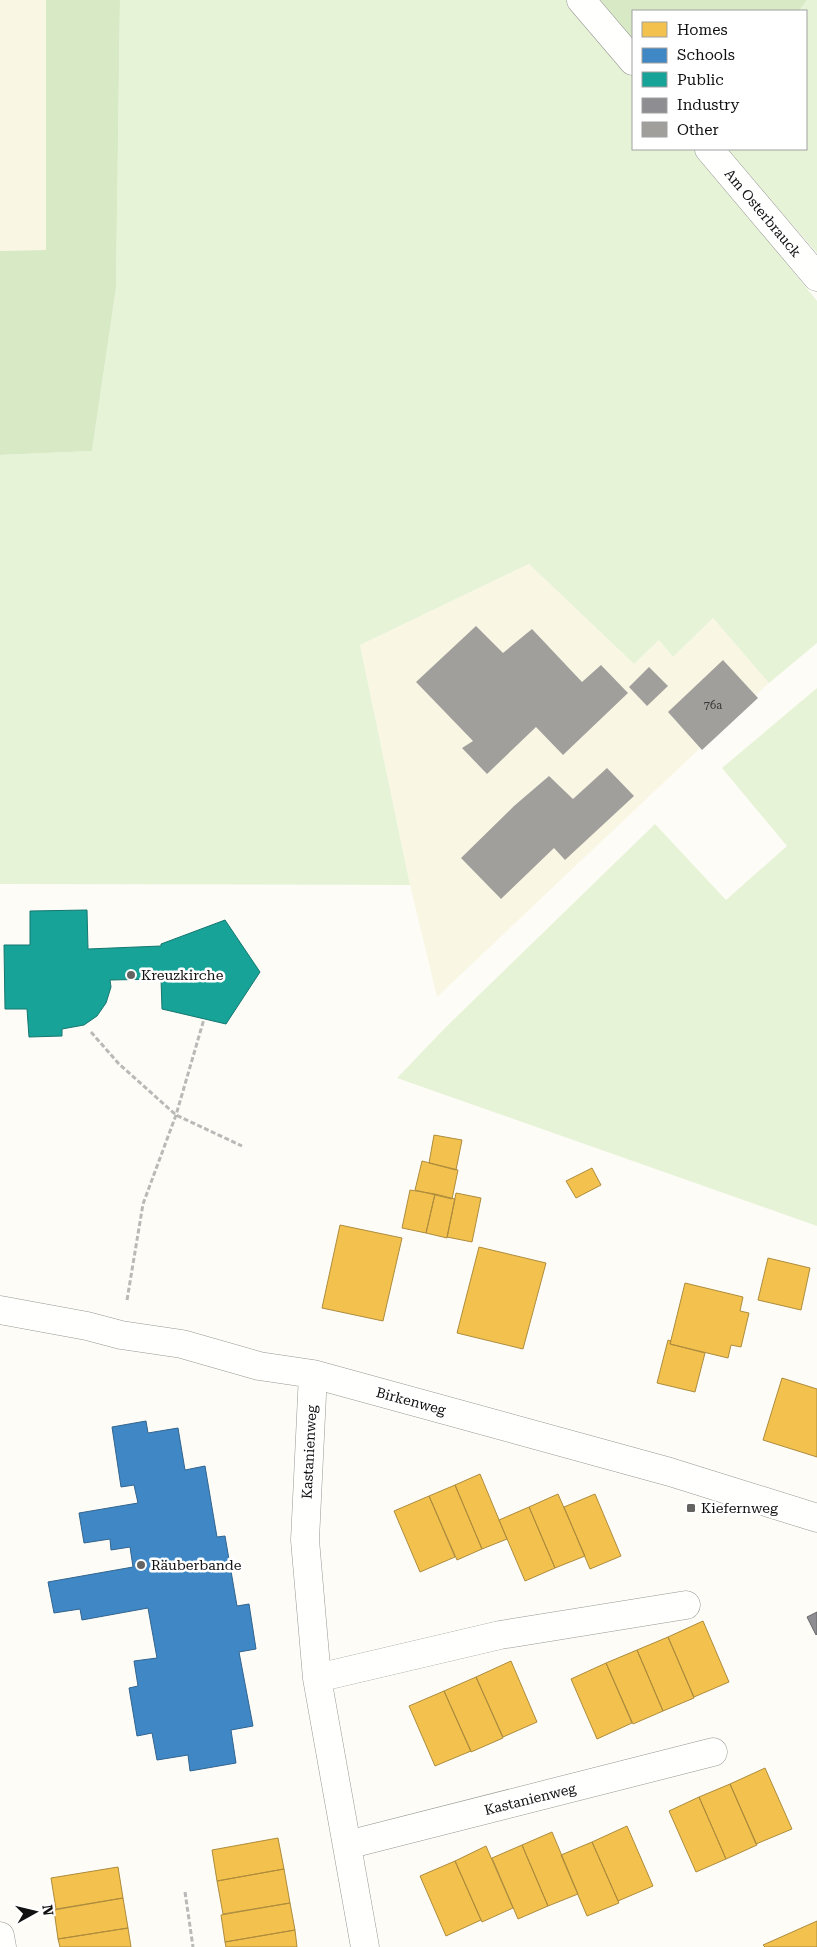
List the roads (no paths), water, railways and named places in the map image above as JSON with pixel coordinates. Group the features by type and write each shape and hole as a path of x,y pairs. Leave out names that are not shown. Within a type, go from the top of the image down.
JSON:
{"street":[{"path":"581,0 632,60"},
{"name":"Am Osterbrauck","path":"710,150 817,277"},
{"name":"Birkenweg","path":"0,1310 87,1326 121,1335 182,1344 259,1366 313,1374 670,1472 817,1518"},
{"name":"Kastanienweg","path":"313,1374 305,1540 317,1678 365,1947"},
{"path":"317,1678 500,1635 686,1605"},
{"name":"Kastanienweg","path":"346,1846 713,1752"},
{"path":"0,1936 2,1947"}],"place":[{"name":"Kreuzkirche","path":"131,975"},
{"name":"Kiefernweg","path":"691,1508"},
{"name":"Räuberbande","path":"141,1565"}]}
